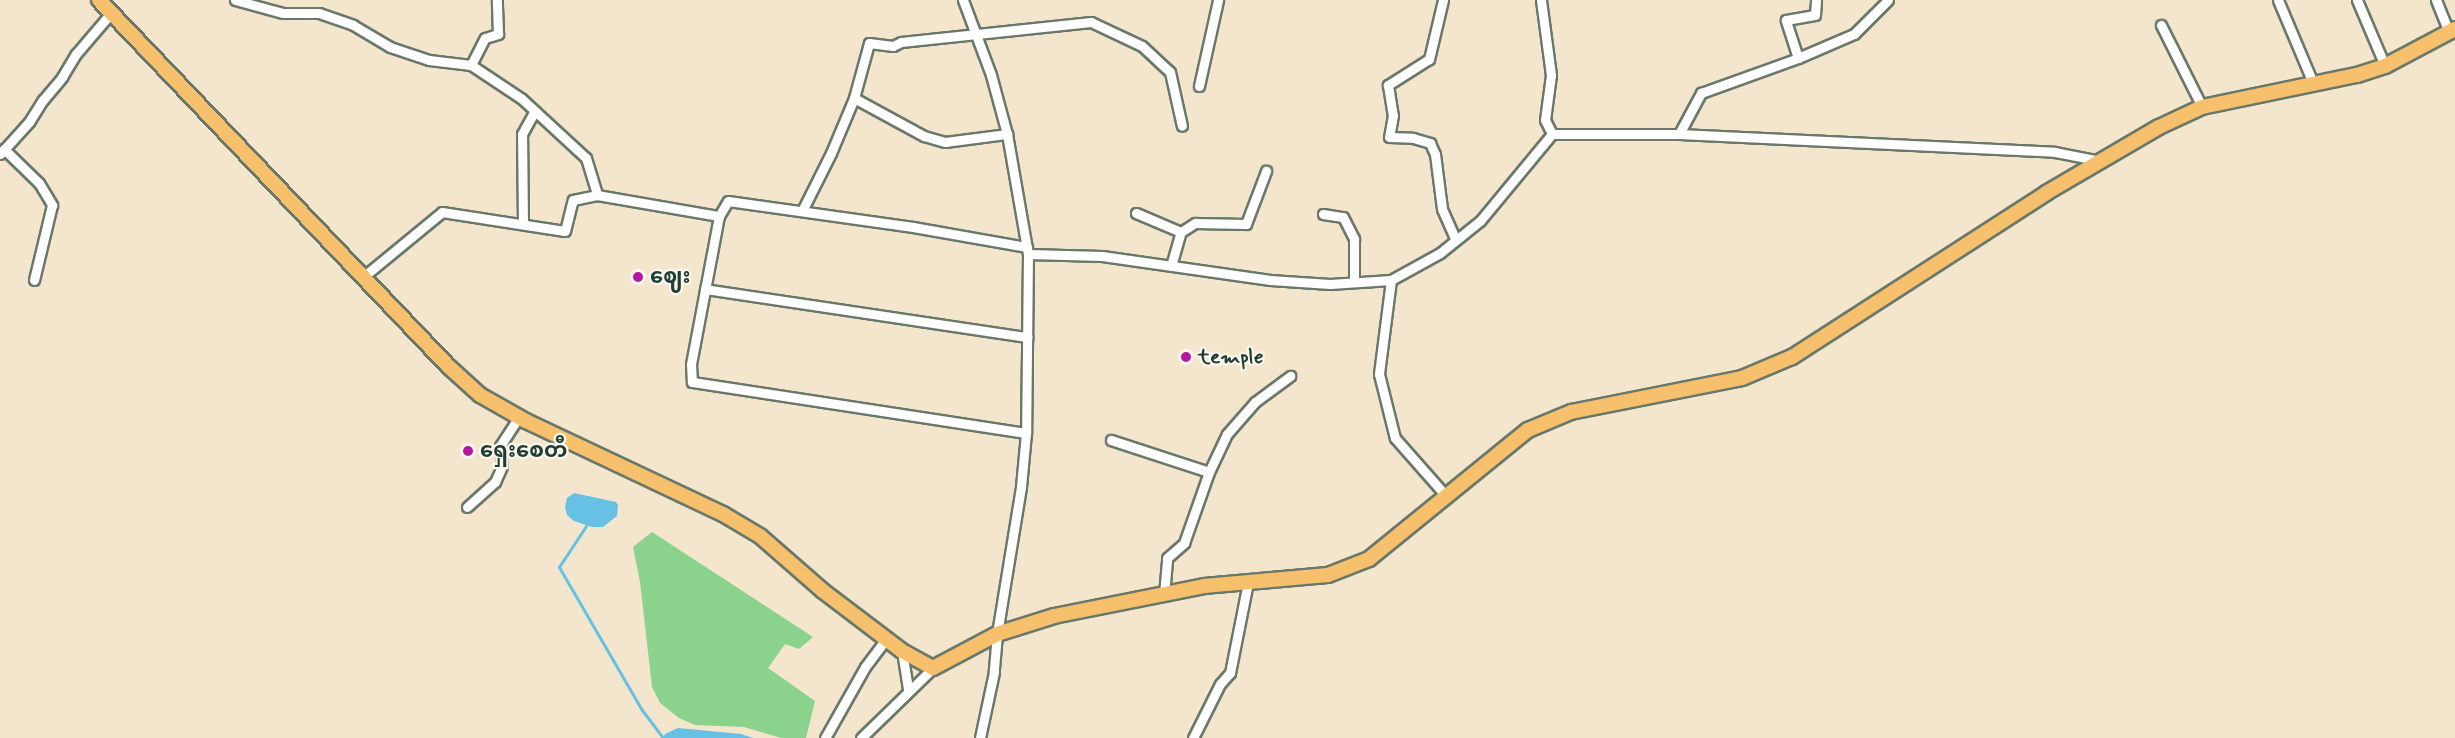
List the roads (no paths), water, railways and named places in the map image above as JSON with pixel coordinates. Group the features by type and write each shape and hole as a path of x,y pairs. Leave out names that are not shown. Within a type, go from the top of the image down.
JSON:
{"highway":[{"path":"99,0 363,277 480,395 519,417 723,514 760,536 823,591 902,651 933,668 997,634 1054,616 1204,586 1328,575 1369,559 1528,430 1570,412 1742,378 1792,357 2046,193 2159,127 2202,107 2357,75 2385,66 2452,30"}],"street":[{"path":"235,0 283,13 319,13 353,25 390,47 429,60 471,65 496,79 586,158 597,195"},
{"path":"471,65 485,38 498,34 496,0"},
{"path":"963,0 991,75 1006,134 1028,250 1026,433 1022,487 997,634 994,672 980,738"},
{"path":"1199,86 1218,0"},
{"path":"1443,0 1429,59 1388,84 1393,115 1389,137 1413,138 1430,142 1435,154 1442,209 1456,240"},
{"path":"1541,0 1551,75 1545,120 1552,134"},
{"path":"1798,58 1786,20 1815,15 1816,0"},
{"path":"1680,134 1701,93 1798,58 1854,34 1888,0"},
{"path":"2278,0 2313,83"},
{"path":"2357,0 2385,66"},
{"path":"2436,0 2452,30"},
{"path":"34,280 52,205 39,183 2,152 29,122 76,54 111,13"},
{"path":"802,212 831,153 854,98 869,43 893,46 901,42 975,33 1091,22 1142,46 1170,72 1182,126"},
{"path":"2161,25 2202,107"},
{"path":"854,98 924,136 945,142 1006,134"},
{"path":"523,224 522,134 535,111"},
{"path":"1026,433 692,382 691,364 719,216 728,201 1028,250 1102,256 1270,280 1330,284 1391,280 1440,253 1480,221 1552,134"},
{"path":"1552,134 1680,134 2055,152 2101,161"},
{"path":"1171,266 1181,232 1195,223 1246,224 1266,171"},
{"path":"363,277 442,212 565,231 573,200 597,195 719,216"},
{"path":"1136,213 1181,232"},
{"path":"1323,214 1343,217 1354,239 1354,282"},
{"path":"1391,280 1379,374 1395,438 1447,497"},
{"path":"705,289 1027,337"},
{"path":"1164,595 1167,558 1184,543 1209,472 1227,434 1255,402 1290,376"},
{"path":"467,507 495,482 502,466 500,446 519,417"},
{"path":"1111,440 1209,472"},
{"path":"1193,738 1220,684 1230,673 1248,582"},
{"path":"825,738 865,667 886,639"},
{"path":"902,651 908,690"},
{"path":"861,738 933,668"}],"water":[{"path":"574,493 616,502 617,516 603,527 592,527 574,521 567,515 565,507 567,498"},
{"path":"678,728 741,734 753,738 663,738 665,734"}],"waterway":[{"path":"586,526 559,567 642,710 663,738"}],"place":[{"name":"ဈေး","path":"638,277"},
{"name":"temple","path":"1186,357"},
{"name":"ရှေးစေတီ","path":"468,451"}]}
